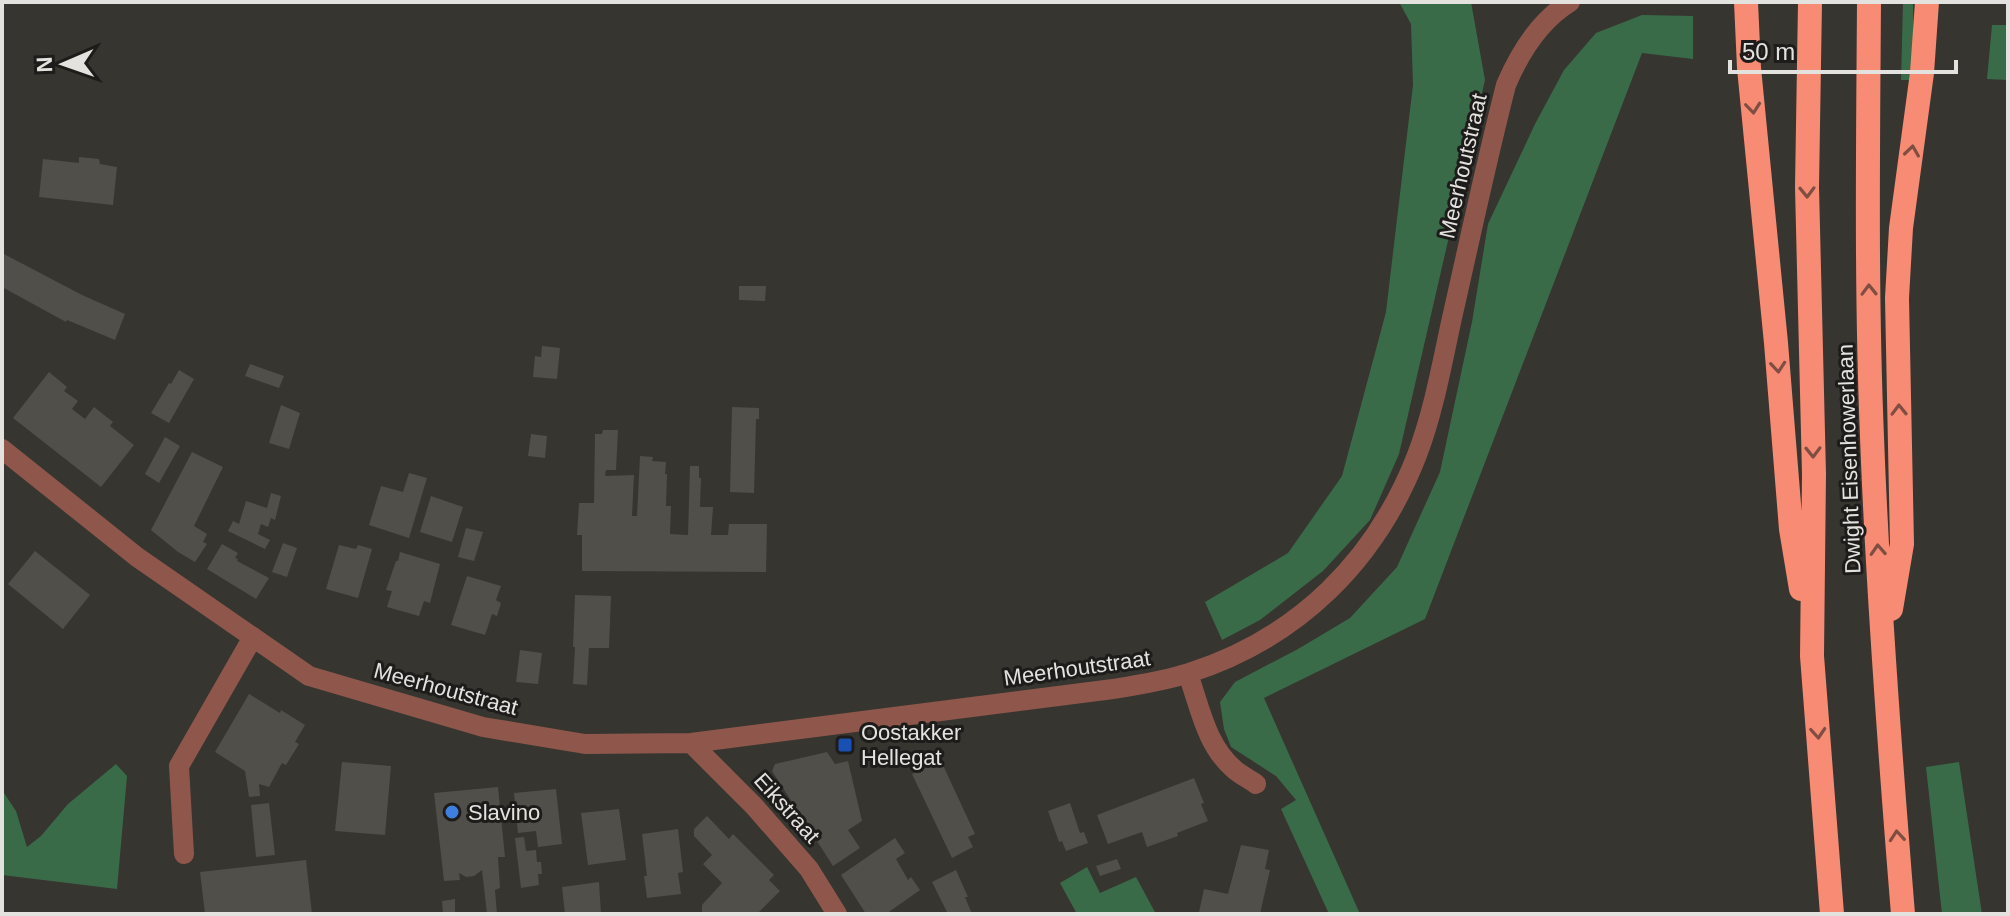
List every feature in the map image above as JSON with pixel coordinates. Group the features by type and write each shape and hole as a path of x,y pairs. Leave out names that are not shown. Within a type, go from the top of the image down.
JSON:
{"highway":[{"path":"1746,2 1749,68 1791,529 1812,656"},
{"name":"Dwight Eisenhowerlaan","path":"1810,2 1807,187 1814,474 1812,656 1832,914"},
{"name":"Dwight Eisenhowerlaan","path":"1869,2 1868,262 1872,436 1883,656 1903,914"},
{"path":"1883,656 1902,544 1897,298 1901,228 1922,73 1927,2"}],"street":[{"name":"Meerhoutstraat","path":"2,449 137,557 309,676 483,727 585,744 691,743 1150,684 1188,674 1228,659 1312,607 1375,537 1398,500 1418,453 1434,399 1506,85 1518,57 1564,3"},
{"path":"184,854 179,766 253,637"},
{"path":"1188,674 1208,733 1220,754 1234,769 1256,784"},
{"name":"Eikstraat","path":"691,743 754,806 809,869 837,914"}],"green space":[{"path":"1399,2 1471,2 1485,80 1399,454 1370,520 1323,571 1260,620 1222,640 1205,602 1288,553 1342,476 1386,312 1413,85 1411,24"},
{"path":"1903,2 1913,2 1914,80 1901,80"},
{"path":"1642,15 1693,16 1693,59 1642,53 1425,619 1264,698 1360,914 1329,914 1281,809 1296,800 1276,776 1231,747 1224,729 1220,702 1235,682 1350,618 1397,567 1440,472 1472,322 1488,224 1564,70 1596,33"},
{"path":"1992,25 2008,25 2008,80 1987,79"},
{"path":"1959,762 1982,914 1942,914 1926,767"},
{"path":"116,764 127,776 117,889 2,875 2,790 16,811 27,847 41,836 68,804"},
{"path":"1087,867 1100,893 1136,877 1156,914 1077,914 1060,883"}],"building":[{"path":"79,157 99,159 100,164 117,167 113,205 39,197 43,159 79,163"},
{"path":"2,253 125,314 115,340 66,322 2,287"},
{"path":"739,286 766,286 765,301 739,300"},
{"path":"542,346 560,348 557,379 533,377 535,356 541,357"},
{"path":"250,364 284,376 279,388 245,376"},
{"path":"179,370 194,379 169,423 151,413"},
{"path":"49,372 67,387 64,391 78,401 72,409 85,419 94,407 113,422 110,426 134,445 101,487 13,418"},
{"path":"281,405 300,413 289,449 269,443"},
{"path":"732,407 759,408 754,493 730,492"},
{"path":"603,430 618,430 616,470 606,470 605,476 634,475 632,516 637,516 640,456 653,457 652,461 666,462 666,506 671,506 670,534 688,535 690,466 699,466 700,507 713,507 711,535 728,535 729,524 767,524 766,572 582,571 582,535 577,535 579,503 594,503 595,434 602,434"},
{"path":"531,434 547,436 545,458 528,456"},
{"path":"165,437 180,446 159,483 145,474"},
{"path":"192,452 223,467 194,526 207,534 203,542 207,544 195,562 151,530"},
{"path":"409,473 427,478 409,538 369,525 381,486 403,492"},
{"path":"271,493 281,496 275,520 271,518 268,527 261,524 258,534 270,540 265,549 228,531 233,521 239,524 246,501 267,508"},
{"path":"431,496 463,507 452,542 420,532"},
{"path":"466,528 483,532 474,561 458,557"},
{"path":"283,543 297,548 287,577 272,572"},
{"path":"222,544 238,553 237,561 269,578 256,599 207,569"},
{"path":"339,545 372,549 358,598 326,589"},
{"path":"35,551 90,595 63,629 8,584"},
{"path":"400,552 440,564 430,603 424,601 419,616 387,607 392,591 386,590"},
{"path":"467,576 501,586 496,600 501,603 497,616 492,614 485,635 451,625"},
{"path":"575,595 611,596 609,648 589,648 587,685 573,684"},
{"path":"520,650 542,653 538,684 516,682"},
{"path":"249,694 305,725 295,742 299,744 286,765 282,763 269,787 259,784 260,796 249,797 245,771 215,752"},
{"path":"827,752 835,764 848,761 862,821 848,830 860,848 833,866 772,771 775,764"},
{"path":"941,761 975,834 968,837 973,847 952,858 912,774"},
{"path":"342,762 391,766 385,835 335,831"},
{"path":"1194,778 1208,821 1147,847 1142,832 1108,844 1097,815"},
{"path":"498,787 505,857 498,857 500,888 495,890 497,914 487,914 482,870 474,876 466,877 459,873 460,880 444,881 434,793"},
{"path":"556,789 562,844 538,847 536,831 518,833 514,793"},
{"path":"269,803 275,855 256,857 251,805"},
{"path":"1070,803 1080,833 1084,832 1088,843 1066,851 1062,841 1059,842 1048,811"},
{"path":"619,809 626,860 588,865 581,813"},
{"path":"707,816 729,839 733,834 774,875 769,880 780,891 757,914 702,914 702,905 722,883 703,864 712,855 694,836 694,829"},
{"path":"678,829 683,872 678,873 681,894 647,898 642,834"},
{"path":"524,837 526,851 536,850 542,874 538,874 539,885 521,888 515,838"},
{"path":"895,838 905,853 896,859 908,880 911,877 920,890 886,914 866,914 841,875"},
{"path":"1241,845 1269,850 1265,869 1270,870 1260,914 1199,912 1204,889 1228,894"},
{"path":"1117,859 1121,869 1100,876 1096,866"},
{"path":"306,860 312,914 205,914 200,872"},
{"path":"956,870 972,914 948,914 932,882"},
{"path":"599,882 601,914 565,914 562,887"},
{"path":"455,899 455,914 443,914 442,901"}],"place":[{"name":"Oostakker Hellegat","path":"845,745"},
{"name":"Slavino","path":"452,812"}]}
